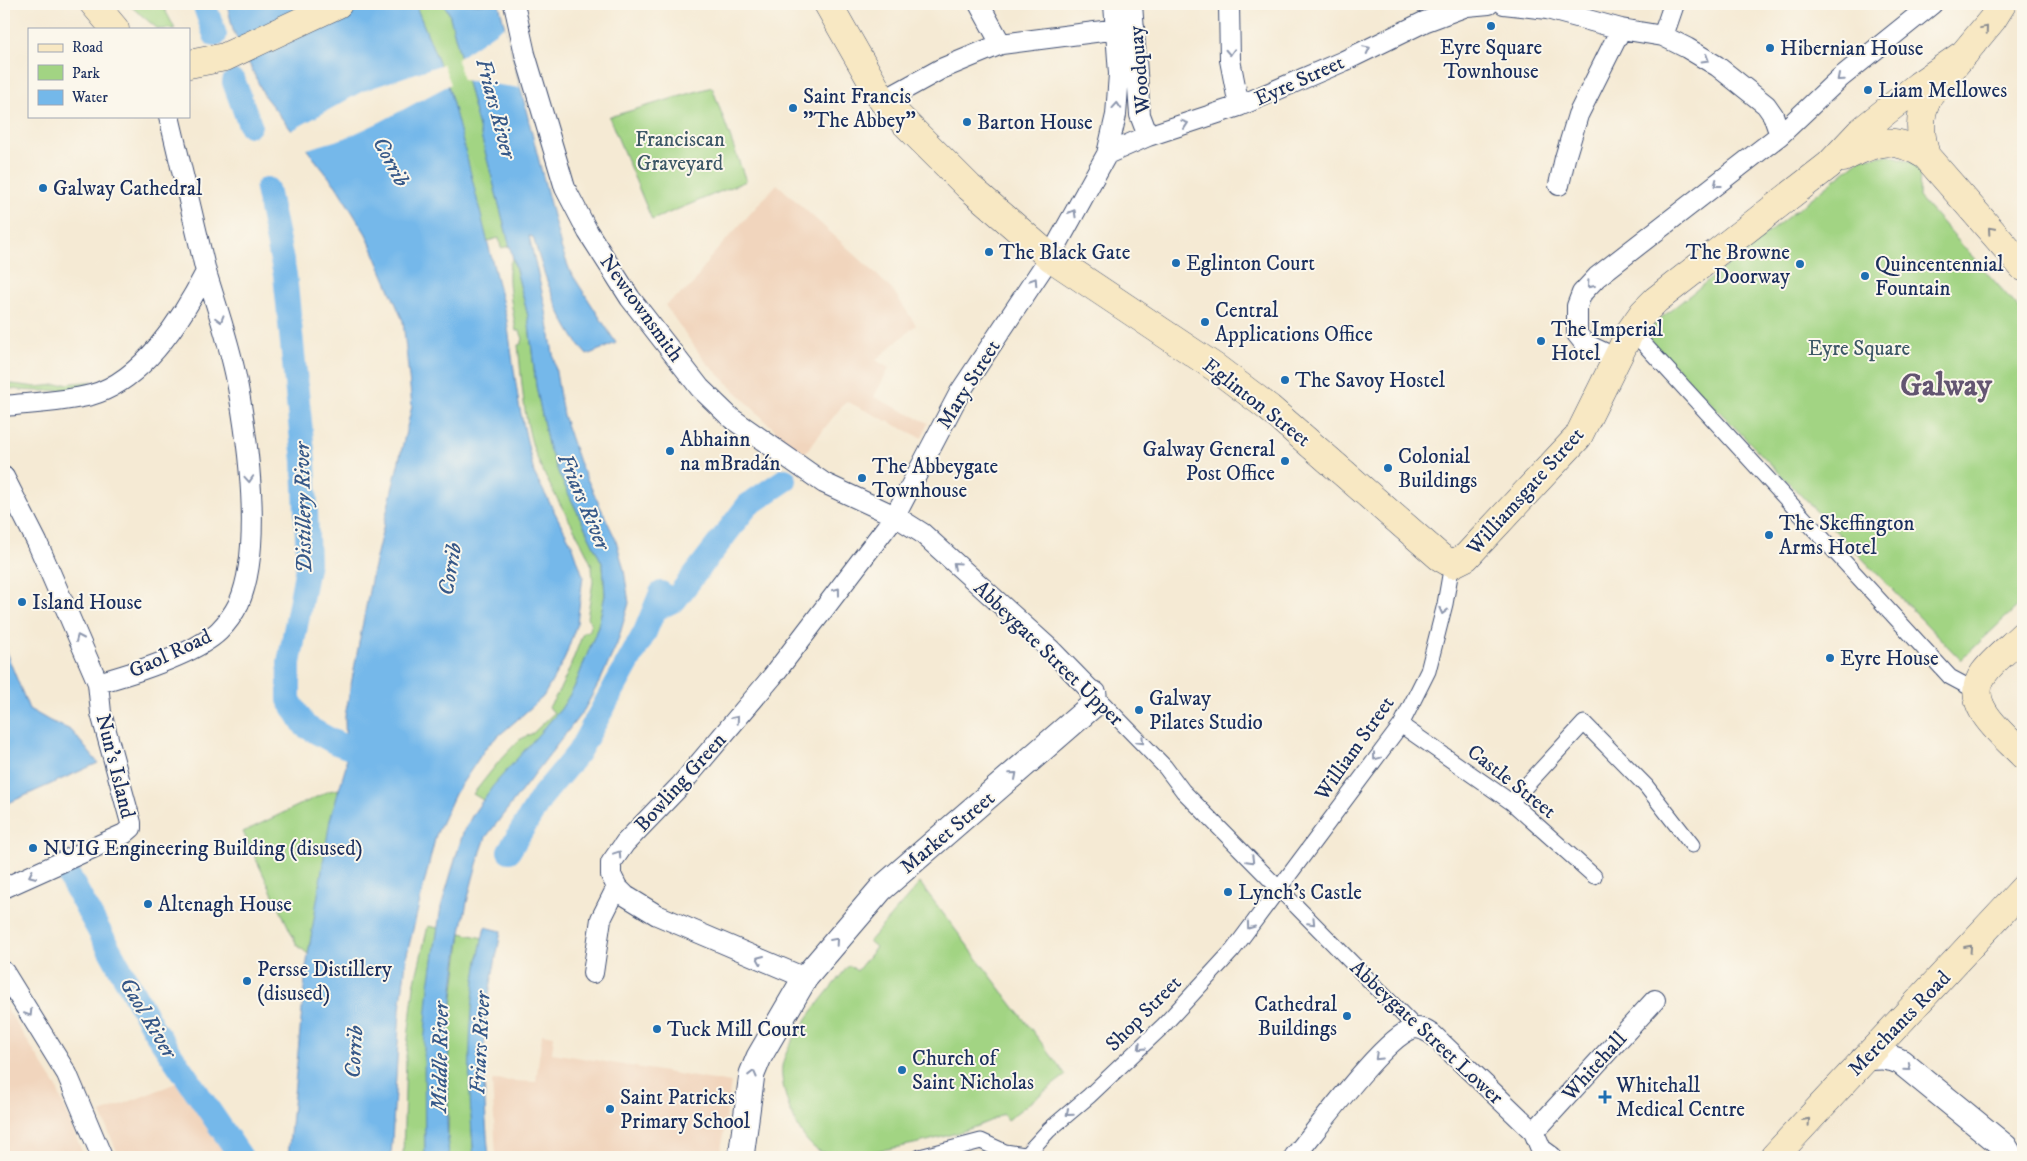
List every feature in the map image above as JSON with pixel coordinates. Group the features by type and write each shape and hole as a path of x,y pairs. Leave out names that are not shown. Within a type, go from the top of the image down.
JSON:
{"main road":[{"path":"94,4 114,28"},
{"path":"190,64 212,61 241,50 338,4"},
{"name":"Eglinton Street","path":"828,4 883,101 968,187 1050,256 1216,368 1269,408 1440,557 1452,564"},
{"path":"1926,156 1921,137 1922,110 1928,96 1992,20 2002,4"},
{"path":"1631,330 1643,313 1656,300 1829,165 1860,132 1965,53"},
{"path":"1829,165 1867,145 1880,142 1901,143 1926,156 2023,267"},
{"name":"Williamsgate Street","path":"1452,564 1466,557 1578,437 1631,330"},
{"path":"2023,636 1984,673 1978,692 1980,706 1986,715 2023,755"},
{"name":"Merchants Road","path":"1774,1157 2023,889"}],"street":[{"name":"Newtownsmith","path":"514,4 525,54 565,188 588,232 630,298 700,388 731,418 824,483 894,516"},
{"path":"980,4 1001,44"},
{"name":"Woodquay","path":"1114,4 1126,29 1140,115 1148,136"},
{"name":"Woodquay","path":"1050,256 1107,154 1116,115 1119,74 1132,4"},
{"path":"1229,4 1230,60 1239,106"},
{"name":"Eyre Street","path":"1107,154 1148,136 1239,106 1344,61 1424,22 1467,6 1489,4"},
{"path":"1504,4 1547,9 1621,29 1663,36 1717,66 1766,105 1773,115 1780,135"},
{"path":"1663,36 1674,4"},
{"path":"1617,359 1585,344 1577,334 1578,306 1582,293 1615,263 1780,135 1840,78 1932,4"},
{"path":"883,101 940,69 1001,44 1126,29"},
{"path":"1559,185 1578,115 1621,29"},
{"name":"Gaol Road","path":"98,683 125,675 203,642 218,632 239,603 250,544 251,503 246,439 237,380 206,272 169,118"},
{"name":"Mary Street","path":"894,516 960,392 1050,256"},
{"path":"4,406 92,394 129,375 153,352 184,313 206,272"},
{"path":"1631,330 1950,677 1978,692"},
{"path":"4,477 37,542 98,683"},
{"name":"Abbeygate Street Upper","path":"894,516 922,533 1051,650 1165,767 1183,792 1278,887"},
{"name":"Bowling Green","path":"617,888 611,875 612,863 617,853 680,786 772,677 894,516"},
{"name":"William Street","path":"1278,887 1401,725 1428,671 1445,604 1452,564"},
{"name":"Nun's Island","path":"4,888 124,834 130,828 102,713 98,683"},
{"name":"Market Street","path":"742,1157 752,1074 758,1057 805,978 881,888 1092,706 1094,694"},
{"path":"1511,802 1584,723 1646,786 1692,845"},
{"name":"Castle Street","path":"1401,725 1511,802 1594,876"},
{"name":"Abbeygate Street Lower","path":"1278,887 1416,1028 1424,1029 1433,1035 1540,1149"},
{"name":"Shop Street","path":"1024,1156 1049,1130 1089,1096 1163,1026 1233,950 1278,887"},
{"path":"593,973 601,919 617,888 626,896 657,914 805,978"},
{"path":"4,972 67,1074 102,1157"},
{"name":"Whitehall","path":"1540,1149 1655,1000"},
{"path":"1294,1157 1373,1062 1405,1032 1416,1028"},
{"path":"1863,1060 1882,1056 1901,1062 2005,1147 2011,1157"},
{"path":"920,1157 981,1141 1004,1152 1024,1156"}],"shaded area":[{"path":"777,184 894,292 916,325 876,360 889,368 874,397 928,423 922,438 846,401 805,453 792,447 704,360 665,305 692,286 709,259"},
{"path":"4,1004 56,1086 84,1157 4,1157"},
{"name":"Saint Patricks Primary School","path":"542,1034 554,1036 552,1053 731,1083 720,1157 496,1157 492,1080 536,1082"},
{"path":"176,1083 228,1157 119,1157 101,1113"}],"green space":[{"path":"128,4 162,4 174,28 157,28"},
{"path":"415,4 444,4 449,13 510,246 501,248 499,238 487,241 448,85"},
{"name":"Franciscan Graveyard","path":"712,87 746,181 652,220 609,117"},
{"name":"Eyre Square","path":"1890,155 1916,163 1920,170 1919,197 2023,313 2023,601 1961,660 1647,337 1656,322 1862,158"},
{"path":"513,258 528,316 536,386 548,445 559,474 603,565 605,595 598,627 574,688 561,709 483,800 473,794 500,760 519,740 533,733 554,713 549,707 564,680 583,633 590,630 591,622 587,618 593,582 592,566 586,551 540,465 527,424 518,345 521,344 523,339 520,331 516,331 509,282 510,264"},
{"path":"93,381 73,388 49,391 4,387 4,383 36,387"},
{"path":"339,789 308,954 297,945 243,832 329,791"},
{"path":"920,883 1066,1075 1007,1120 1003,1114 967,1130 887,1149 861,1153 839,1154 822,1152 806,1139 792,1115 782,1076 782,1066 786,1055 792,1042 821,1000 849,965 857,971 876,947 869,941"},
{"path":"428,926 438,928 430,985 426,1042 425,1157 403,1157 406,1056 414,986"},
{"path":"461,933 483,938 476,976 473,1015 471,1099 474,1157 449,1157 448,1145 449,1030"}],"water":[{"name":"Corrib","path":"227,4 415,4 448,85 464,146 507,321 519,405 534,473 573,547 583,576 577,623 564,660 543,697 487,746 455,794 436,835 407,954 400,1010 391,1157 288,1157 306,968 330,820 346,766 345,716 373,570 412,406 403,321 366,234 336,186 265,97 233,30"},
{"name":"Middle River","path":"444,4 499,4 561,247 570,271 616,343 587,355 568,329 554,299 533,237 529,236 545,305 563,415 579,462 616,540 624,570 629,603 617,644 584,710 486,837 463,920 454,976 449,1033 447,1121 449,1157 425,1157 424,1045 429,986 441,907 463,833 473,814 493,786 561,709 574,688 598,627 605,595 603,565 559,474 548,445 536,386 528,316 449,13"},
{"path":"4,647 29,709 71,730 98,763 4,805"},
{"path":"485,927 501,931 488,998 484,1044 484,1082 489,1157 474,1157 470,1100 470,1042 475,983"}],"pier":[{"path":"505,26 520,88 463,80 457,59"},
{"path":"443,64 451,84 380,122 345,138 304,150 289,132 363,91"}],"waterway":[{"name":"Distillery River","path":"204,4 215,35"},
{"name":"Distillery River","path":"234,82 250,125"},
{"name":"Distillery River","path":"267,189 285,275 304,461 308,562 289,663 289,700 305,726 336,743 376,757"},
{"path":"654,610 675,600 748,505 785,480"},
{"name":"Friars River","path":"509,851 543,795 578,753 645,632 661,593"},
{"name":"Gaol River","path":"66,871 153,1028 241,1157"}],"place":[{"name":"Eyre Square Townhouse","path":"1491,26"},
{"name":"Hibernian House","path":"1770,48"},
{"name":"Liam Mellowes","path":"1868,90"},
{"name":"Saint Francis \"The Abbey\"","path":"793,108"},
{"name":"Barton House","path":"967,122"},
{"name":"Galway Cathedral","path":"43,188"},
{"name":"The Black Gate","path":"989,252"},
{"name":"Eglinton Court","path":"1176,263"},
{"name":"The Browne Doorway","path":"1800,264"},
{"name":"Quincentennial Fountain","path":"1865,276"},
{"name":"Central Applications Office","path":"1205,322"},
{"name":"The Imperial Hotel","path":"1541,341"},
{"name":"The Savoy Hostel","path":"1285,380"},
{"name":"Abhainn na mBradán","path":"670,451"},
{"name":"Galway General Post Office","path":"1285,461"},
{"name":"Colonial Buildings","path":"1388,468"},
{"name":"The Abbeygate Townhouse","path":"862,478"},
{"name":"The Skeffington Arms Hotel","path":"1769,535"},
{"name":"Island House","path":"22,602"},
{"name":"Eyre House","path":"1830,658"},
{"name":"Galway Pilates Studio","path":"1139,710"},
{"name":"NUIG Engineering Building (disused)","path":"33,848"},
{"name":"Lynch's Castle","path":"1228,892"},
{"name":"Altenagh House","path":"148,904"},
{"name":"Persse Distillery (disused)","path":"247,981"},
{"name":"Cathedral Buildings","path":"1347,1016"},
{"name":"Tuck Mill Court","path":"657,1029"},
{"name":"Church of Saint Nicholas","path":"902,1070"},
{"name":"Whitehall Medical Centre","path":"1605,1097"},
{"name":"Saint Patricks Primary School","path":"610,1109"}],"district":[{"name":"Galway","path":"1946,384"}]}
